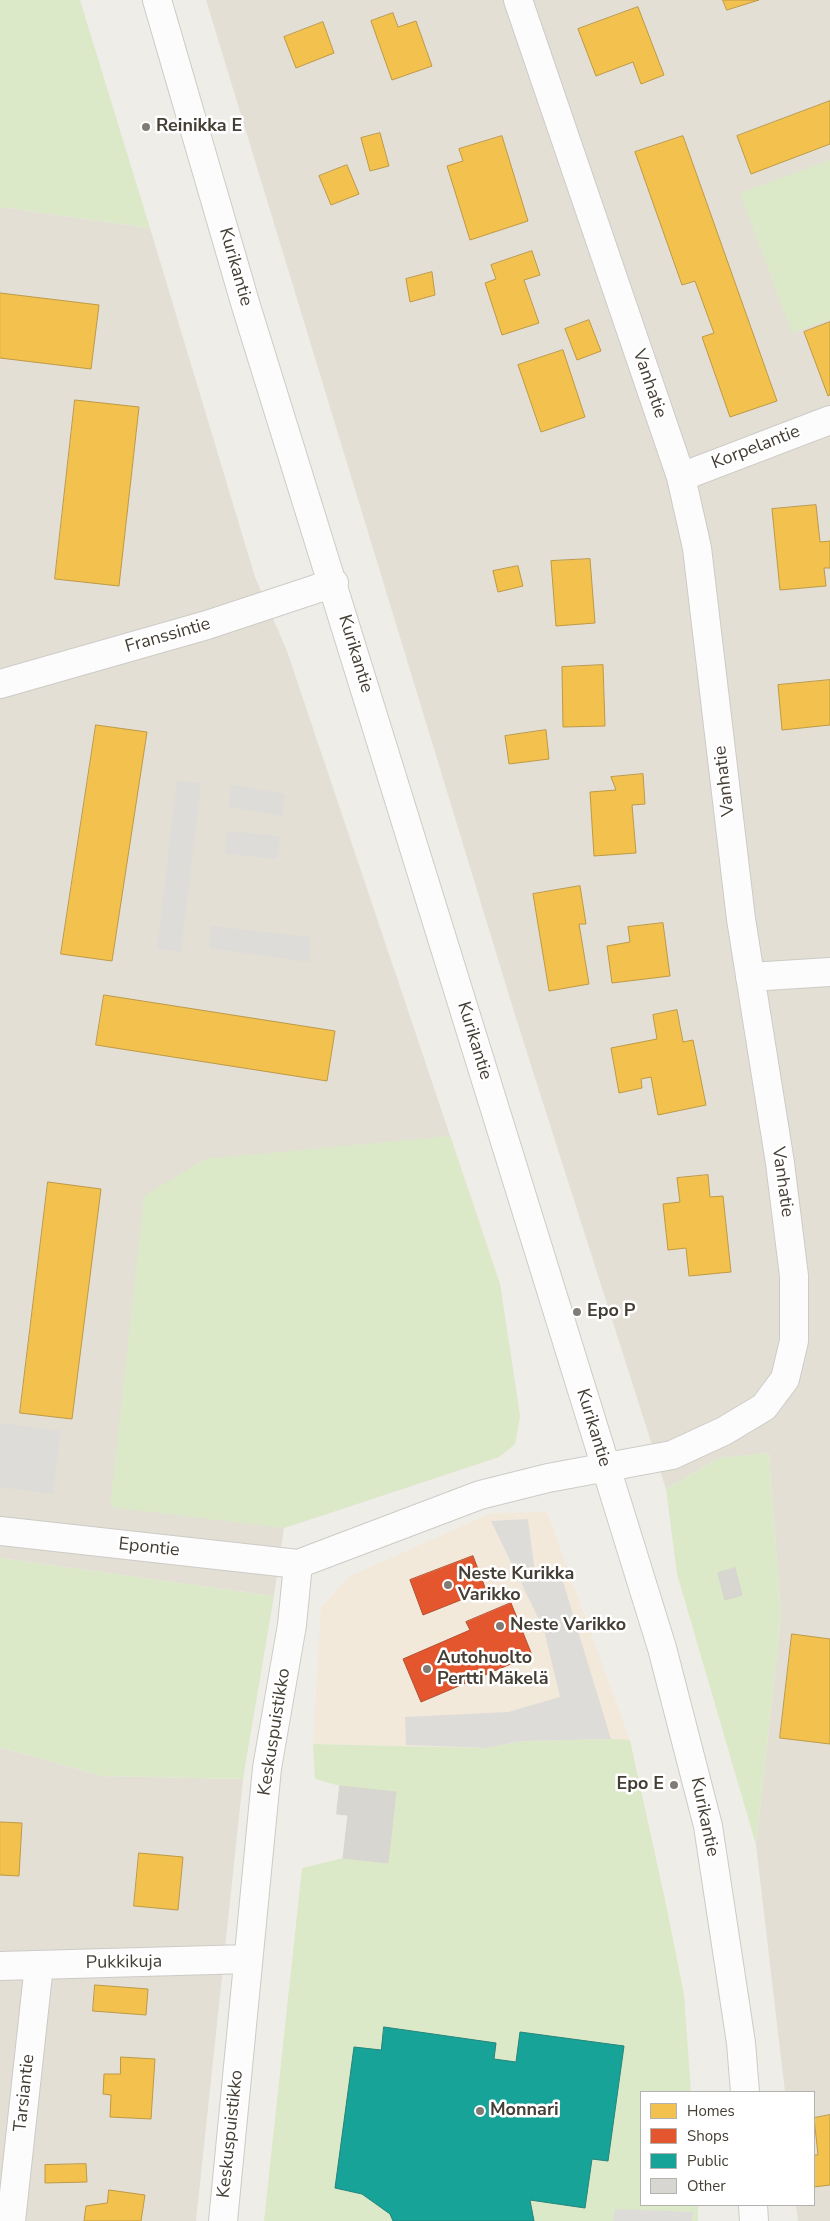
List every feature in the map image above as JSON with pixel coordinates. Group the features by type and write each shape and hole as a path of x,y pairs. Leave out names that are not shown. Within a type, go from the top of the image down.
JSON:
{"street":[{"name":"Kurikantie","path":"157,0 246,306 334,583 662,1648 708,1826 741,2044 745,2091"},
{"name":"Vanhatie","path":"526,3 681,477 697,548 750,977 781,1172 794,1276 794,1341 785,1378 764,1407 724,1431 672,1455 605,1467"},
{"name":"Korpelantie","path":"681,477 830,420"},
{"name":"Franssintie","path":"0,684 207,625 334,583"},
{"path":"750,977 830,972"},
{"path":"298,1564 480,1495 548,1478 605,1467"},
{"name":"Epontie","path":"0,1531 298,1564"},
{"name":"Keskuspuistikko","path":"223,2221 267,1768 292,1624 298,1564"},
{"name":"Pukkikuja","path":"0,1966 248,1960"},
{"name":"Tarsiantie","path":"11,2221 39,1965"},
{"path":"753,2206 754,2221"}],"shaded area":[{"path":"206,0 830,0 830,2221 798,2221 796,2206 815,2206 815,2091 785,2091 756,1845 781,1616 769,1453 719,1458 666,1489 515,1015"},
{"path":"0,207 150,228 255,577 287,651 500,1284 520,1416 515,1444 499,1457 284,1528 274,1596 0,1558"},
{"path":"177,781 201,783 181,952 157,949"},
{"path":"232,785 285,794 282,816 228,807"},
{"path":"227,831 280,836 278,859 225,854"},
{"path":"211,926 310,937 309,962 209,948"},
{"path":"0,1423 61,1431 53,1494 0,1487"},
{"path":"547,1512 630,1740 522,1741 486,1748 313,1744 321,1607 350,1576 491,1513"},
{"path":"528,1519 535,1573 561,1575 611,1739 522,1741 486,1748 406,1745 405,1717 508,1712 560,1697 544,1630 491,1521"},
{"path":"0,1747 102,1776 243,1779 196,2221 0,2221"},
{"path":"615,2209 693,2212 692,2221 613,2221"}],"green space":[{"path":"0,0 80,0 150,228 0,207"},
{"path":"830,160 830,319 792,333 740,193"},
{"path":"450,1136 500,1284 520,1416 515,1444 499,1457 284,1528 110,1507 144,1196 205,1159"},
{"path":"769,1453 781,1616 756,1845 677,1574 666,1489 719,1458"},
{"path":"0,1558 274,1596 243,1779 102,1776 0,1747"},
{"path":"630,1740 684,1994 691,2091 640,2091 640,2206 698,2206 698,2221 264,2221 302,1868 343,1858 388,1863 396,1792 340,1786 315,1779 313,1744 486,1748 522,1741"}],"building: Homes":[{"path":"723,0 759,0 727,10"},
{"path":"638,7 664,75 641,84 633,62 596,76 578,29"},
{"path":"393,13 398,27 416,21 432,66 392,80 371,21"},
{"path":"323,22 334,53 296,68 284,37"},
{"path":"830,101 830,144 751,174 737,136"},
{"path":"380,133 389,166 370,171 361,138"},
{"path":"502,136 528,221 470,240 447,166 463,161 459,149"},
{"path":"683,136 777,401 730,417 702,337 714,333 695,281 682,285 635,152"},
{"path":"347,165 359,194 331,205 319,176"},
{"path":"532,251 540,275 524,280 539,323 502,335 485,283 496,279 491,265"},
{"path":"432,272 435,295 410,302 406,279"},
{"path":"0,293 99,305 91,369 0,358"},
{"path":"589,320 601,351 577,360 565,329"},
{"path":"830,322 830,395 828,396 804,332"},
{"path":"563,350 585,417 541,432 518,365"},
{"path":"75,400 139,407 119,586 55,579"},
{"path":"816,505 820,542 830,541 830,568 824,568 826,586 780,590 772,509"},
{"path":"590,559 595,623 556,626 551,561"},
{"path":"518,566 523,586 498,592 493,571"},
{"path":"603,665 605,726 563,727 562,667"},
{"path":"830,680 830,725 782,730 778,685"},
{"path":"96,725 147,732 112,961 61,954"},
{"path":"546,730 549,759 509,764 505,736"},
{"path":"643,774 645,804 632,805 636,853 594,856 590,792 616,790 611,777"},
{"path":"580,886 586,924 579,924 589,984 549,991 533,894"},
{"path":"663,923 670,976 612,983 607,946 630,942 628,927"},
{"path":"104,995 335,1031 327,1081 96,1045"},
{"path":"677,1010 683,1042 693,1040 706,1105 658,1115 651,1077 641,1079 642,1088 619,1093 611,1048 657,1039 653,1015"},
{"path":"708,1175 710,1197 723,1196 731,1272 689,1276 686,1248 668,1250 663,1204 680,1202 677,1178"},
{"path":"48,1182 101,1189 72,1419 20,1413"},
{"path":"792,1634 830,1639 830,1744 780,1738"},
{"path":"0,1822 22,1823 19,1876 0,1875"},
{"path":"139,1853 183,1857 178,1910 134,1906"},
{"path":"95,1985 148,1989 146,2015 93,2011"},
{"path":"121,2057 155,2059 151,2119 110,2117 111,2095 103,2094 104,2074 120,2074"},
{"path":"830,2115 830,2185 815,2187 815,2155 818,2155 815,2118"},
{"path":"86,2164 87,2182 45,2183 45,2165"},
{"path":"109,2190 145,2195 141,2221 84,2221 86,2206 107,2203"}],"building: Shops":[{"name":"Neste Kurikka Varikko","path":"473,1556 486,1590 423,1615 410,1580"},
{"path":"511,1603 532,1655 421,1702 403,1659 470,1630 466,1622"}],"building: Public":[{"name":"Monnari","path":"384,2027 496,2043 494,2059 516,2062 520,2032 624,2046 608,2161 592,2159 585,2208 530,2200 534,2221 393,2221 390,2214 362,2194 335,2188 354,2047 381,2050"}],"building: Other":[{"path":"735,1568 742,1595 725,1600 718,1573"},
{"path":"340,1786 396,1792 388,1863 343,1858 348,1815 337,1814"}],"place":[{"name":"Reinikka E","path":"146,127"},
{"name":"Epo P","path":"577,1312"},
{"name":"Neste Kurikka Varikko","path":"448,1585"},
{"name":"Neste Varikko","path":"500,1626"},
{"name":"Autohuolto Pertti Mäkelä","path":"427,1669"},
{"name":"Epo E","path":"674,1785"},
{"name":"Monnari","path":"480,2111"}]}
